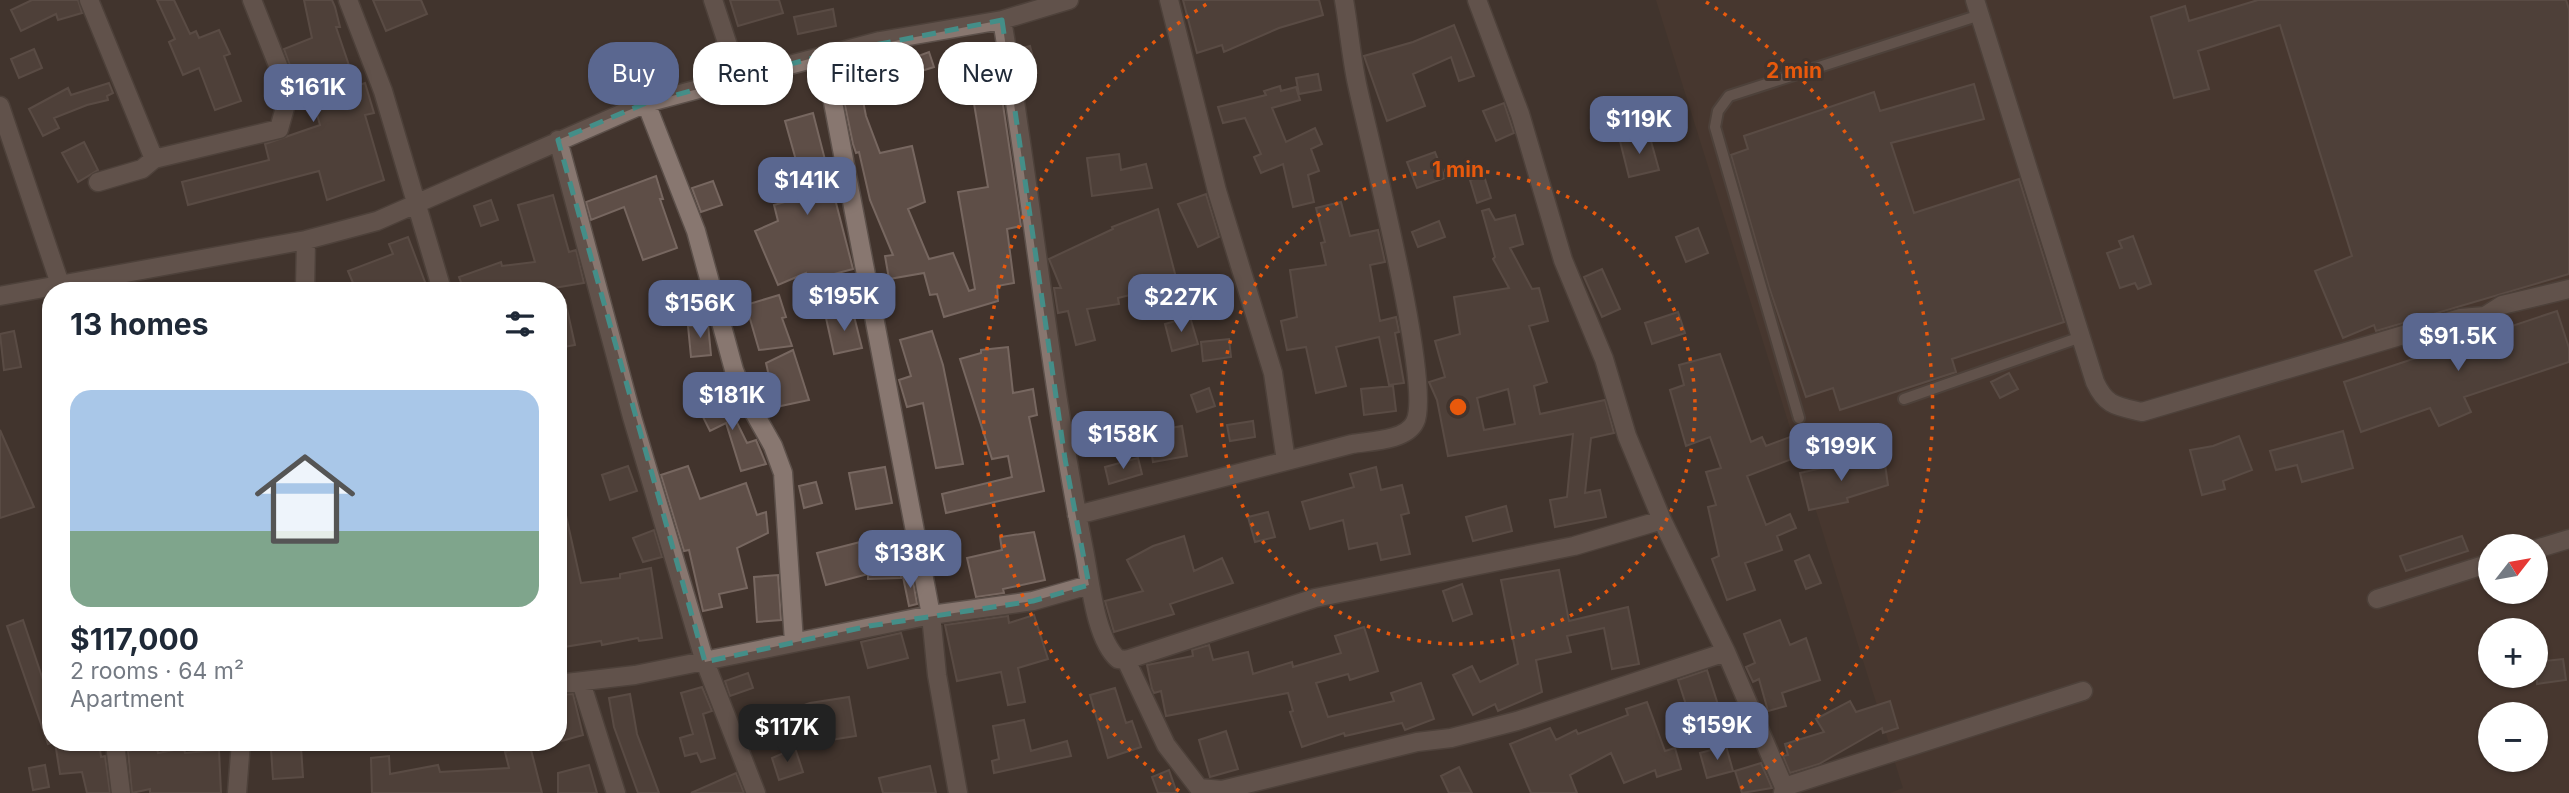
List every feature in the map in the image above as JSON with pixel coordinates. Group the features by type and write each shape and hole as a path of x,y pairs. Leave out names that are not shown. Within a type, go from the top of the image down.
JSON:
{"street":[{"path":"89,0 154,159"},
{"path":"98,182 142,169 154,159 279,129 289,93 252,0"},
{"path":"348,0 383,91 440,282"},
{"path":"713,0 727,42"},
{"path":"876,42 1002,20 1069,0"},
{"path":"1169,0 1208,157 1273,373 1286,461"},
{"path":"1077,515 1352,444 1394,437 1409,430 1415,422 1418,411 1411,342 1388,214 1356,82 1344,0"},
{"path":"1477,0 1520,114 1563,260 1604,359 1628,436 1662,520 1726,652 1784,790 2082,691"},
{"path":"1977,8 2103,399 2142,412 2460,318 2485,316 2502,305 2569,289"},
{"path":"1002,20 1065,459 1089,585 1112,654 1118,659 1126,660 1315,598 1574,545 1662,520"},
{"path":"84,282 306,240 377,221 641,105"},
{"path":"647,105 696,231 734,370 782,466 789,521 794,642"},
{"path":"834,105 931,615 937,675 958,793"},
{"path":"0,106 61,282"},
{"path":"558,140 632,417 705,662 756,793"},
{"path":"305,282 306,240"},
{"path":"0,296 42,289"},
{"path":"2548,545 2569,539"},
{"path":"2377,599 2478,567"},
{"path":"567,683 705,662 931,615 1033,601 1089,585"},
{"path":"1126,660 1166,746 1199,788 1222,790 1417,742 1451,738 1517,721 1726,652"},
{"path":"581,682 616,793"},
{"path":"116,751 121,793"},
{"path":"237,793 240,751"}],"lane":[{"path":"1799,418 1715,127 1717,111 1729,96 1977,8"},
{"path":"1904,399 2081,337"}],"highlighted area":[{"path":"1002,20 1065,459 1089,585 1033,601 869,626 705,662 558,140 646,103 824,55"}],"shaded area":[{"path":"1656,0 2569,0 2569,793 1890,793 1903,788"}],"building":[{"path":"32,0 78,0 82,13 58,20 56,14 21,31 11,10"},
{"path":"157,0 174,0 190,34 196,31 199,38 219,30 230,54 224,56 241,101 215,110 199,68 183,75 169,42 175,39"},
{"path":"304,0 332,0 340,27 336,27 356,86 365,83 374,113 365,115 384,180 327,200 319,171 188,205 182,182 269,160 265,144 320,125 310,89 300,93 284,49 312,38"},
{"path":"373,0 421,0 427,14 386,31"},
{"path":"730,0 779,0 783,13 738,26"},
{"path":"1183,0 1319,0 1323,15 1279,28 1224,52 1222,45 1197,53"},
{"path":"2258,0 2566,0 2569,9 2569,274 2376,331 2374,325 2343,338 2315,271 2352,256 2280,25 2198,51 2209,89 2174,98 2151,17 2185,6 2189,21"},
{"path":"833,9 836,26 798,34 794,17"},
{"path":"1454,25 1474,76 1459,81 1451,57 1413,74 1425,106 1387,121 1364,56 1413,42"},
{"path":"34,49 42,68 19,78 11,59"},
{"path":"929,52 934,67 924,70 924,54"},
{"path":"1318,74 1321,90 1299,94 1296,78"},
{"path":"109,83 113,93 107,96 108,100 54,118 59,128 43,136 29,109 68,88 71,95"},
{"path":"1974,84 1984,119 1891,143 1914,213 2019,179 2064,322 1952,359 1956,372 1840,410 1833,388 1806,397 1769,287 1731,155 1748,149 1744,136 1874,92 1880,111"},
{"path":"1280,86 1281,91 1296,87 1300,100 1272,108 1286,142 1315,128 1322,144 1311,149 1319,171 1308,175 1314,202 1293,207 1283,164 1261,173 1254,157 1261,154 1245,118 1223,123 1218,107 1266,95 1264,91"},
{"path":"1504,103 1514,133 1496,141 1483,111"},
{"path":"845,105 864,105 880,153 912,146 925,202 908,209 929,259 953,253 969,291 975,289 958,192 988,187 974,105 1003,105 1021,226 1007,229 1014,283 997,286 998,301 944,317 937,294 930,295 924,273 889,279 885,256 893,255 870,200 859,152 856,153 853,144"},
{"path":"813,113 853,269 808,281 806,273 778,285 755,231 778,221 774,205 806,196 785,121"},
{"path":"1649,134 1659,170 1629,177 1620,141"},
{"path":"84,142 98,170 78,182 62,153"},
{"path":"1435,152 1445,178 1417,188 1407,162"},
{"path":"1119,154 1121,170 1146,164 1152,188 1092,196 1087,158"},
{"path":"656,176 663,199 660,199 677,248 643,260 624,207 591,220 586,202"},
{"path":"1484,176 1491,198 1477,203 1470,180"},
{"path":"713,181 722,205 701,212 692,188"},
{"path":"1206,194 1219,237 1198,247 1178,204"},
{"path":"553,195 569,252 576,250 584,283 567,286 567,282 461,282 459,277 501,262 502,266 535,262 518,205"},
{"path":"491,200 498,220 481,226 474,206"},
{"path":"1341,202 1350,236 1378,230 1385,262 1370,265 1380,321 1396,317 1399,332 1395,333 1404,383 1389,385 1379,337 1336,347 1346,386 1316,393 1306,347 1287,350 1281,321 1297,317 1290,270 1326,265 1321,243 1325,242 1316,208"},
{"path":"1158,209 1179,289 1155,295 1154,289 1118,298 1119,304 1087,309 1095,340 1076,345 1068,311 1058,313 1054,288 1061,288 1049,259 1113,229 1112,227"},
{"path":"1489,209 1495,220 1515,215 1523,244 1510,248 1532,289 1539,288 1548,321 1529,326 1547,382 1534,386 1540,414 1605,400 1614,433 1591,438 1585,493 1600,490 1606,517 1555,527 1550,500 1567,497 1573,434 1448,456 1437,400 1429,382 1445,377 1435,341 1460,334 1454,297 1509,288 1493,259 1495,257 1482,211","holes":["1508,389 1515,424 1484,430 1477,398"]},
{"path":"1439,221 1445,237 1418,247 1412,232"},
{"path":"1698,228 1708,253 1686,262 1676,237"},
{"path":"2133,236 2151,284 2138,289 2135,283 2120,288 2107,253 2122,248 2119,241"},
{"path":"408,237 425,282 353,282 348,271 393,254 389,244"},
{"path":"1602,269 1620,309 1602,317 1584,277"},
{"path":"683,283 689,308 657,315 652,290"},
{"path":"779,295 786,317 782,318 792,346 759,350 746,305"},
{"path":"567,309 575,345 567,346"},
{"path":"2557,311 2569,348 2569,362 2464,397 2471,412 2439,426 2430,408 2361,432 2344,382"},
{"path":"853,312 862,348 834,354 826,318"},
{"path":"1678,312 1685,333 1652,344 1645,323"},
{"path":"1190,317 1198,344 1172,351 1165,324"},
{"path":"708,324 711,355 691,357 688,326"},
{"path":"14,331 21,367 4,370 0,334"},
{"path":"932,331 943,365 963,464 936,468 923,403 907,407 899,380 911,376 900,340"},
{"path":"1229,339 1231,357 1203,361 1201,342"},
{"path":"1008,347 1013,393 1033,389 1037,415 1029,417 1044,491 946,513 942,494 1012,477 1008,456 992,459 960,359 981,353 981,350"},
{"path":"793,350 809,400 776,407 766,363"},
{"path":"1720,354 1751,442 1762,437 1766,446 1798,434 1805,454 1747,476 1766,525 1790,514 1796,528 1777,536 1782,550 1745,563 1755,590 1727,600 1712,559 1719,556 1708,507 1716,505 1706,472 1721,468 1710,437 1686,446 1670,390 1684,385 1679,365"},
{"path":"2009,373 2018,389 2000,398 1991,382"},
{"path":"1393,386 1396,411 1364,415 1361,389"},
{"path":"1209,388 1215,406 1197,412 1191,395"},
{"path":"723,394 747,443 756,440 766,464 741,471 726,423 710,431 698,407"},
{"path":"1253,421 1255,437 1230,441 1227,425"},
{"path":"1182,426 1187,456 1153,462 1148,432"},
{"path":"0,430 34,507 0,518"},
{"path":"2343,431 2353,468 2302,482 2297,465 2276,470 2270,451"},
{"path":"2239,436 2252,470 2223,481 2225,489 2202,495 2190,450 2213,446"},
{"path":"1138,458 1142,474 1109,484 1105,467"},
{"path":"1852,461 1853,468 1885,464 1888,485 1847,498 1848,502 1809,510 1800,473"},
{"path":"628,466 637,491 610,500 602,475"},
{"path":"688,466 700,499 746,483 757,515 766,512 768,533 737,548 747,588 719,594 722,607 703,611 689,550 684,551 661,475"},
{"path":"885,467 892,503 856,509 849,473"},
{"path":"1376,467 1381,490 1402,485 1409,513 1401,515 1410,554 1381,560 1377,543 1349,549 1343,520 1310,529 1302,502 1354,487 1350,474"},
{"path":"816,482 822,503 804,508 799,486"},
{"path":"1506,506 1512,531 1473,541 1466,517"},
{"path":"1268,512 1275,537 1255,542 1248,517"},
{"path":"567,520 581,583 620,578 620,574 651,568 662,638 639,641 638,638 602,645 601,641 567,647"},
{"path":"654,530 662,557 643,562 633,538"},
{"path":"1034,532 1045,580 1003,589 1004,593 976,597 967,558 1002,550 1000,537"},
{"path":"900,536 901,578 868,579 868,574 826,585 817,553 868,540 867,537"},
{"path":"1184,536 1194,571 1222,558 1233,583 1170,604 1174,614 1114,632 1105,601 1143,591 1127,560 1153,546"},
{"path":"2462,536 2468,551 2406,571 2400,556"},
{"path":"1809,555 1821,583 1806,589 1795,561"},
{"path":"1559,570 1569,621 1628,607 1639,664 1612,669 1604,628 1567,636 1571,652 1536,660 1542,692 1498,711 1495,704 1473,715 1453,675 1472,666 1480,682 1518,664 1501,580"},
{"path":"778,575 781,620 757,622 754,577"},
{"path":"912,575 917,604 909,606 903,577"},
{"path":"1462,584 1472,614 1453,621 1443,591"},
{"path":"1034,615 1048,659 1018,668 1025,702 1008,705 1001,672 957,681 945,625 1008,616 1009,623"},
{"path":"23,620 42,677 42,727 7,626"},
{"path":"1780,620 1790,645 1806,638 1820,680 1782,693 1786,706 1768,711 1759,679 1753,682 1746,667 1755,663 1744,634"},
{"path":"1364,627 1378,671 1350,680 1348,674 1316,683 1328,717 1394,701 1391,693 1421,683 1434,719 1405,730 1402,723 1345,736 1344,733 1302,747 1290,712 1293,711 1288,693 1166,716 1161,691 1154,693 1152,689 1147,665 1193,656 1192,650 1209,645 1213,660 1248,652 1253,674 1292,662 1293,667 1341,653 1335,636"},
{"path":"901,633 908,658 868,668 861,642"},
{"path":"2563,659 2566,680 2548,682 2548,661"},
{"path":"1707,670 1720,711 1691,720 1678,680"},
{"path":"748,673 753,688 730,696 725,681"},
{"path":"702,687 712,711 703,714 715,758 701,762 697,753 685,756 680,738 693,734 681,693"},
{"path":"1115,688 1126,723 1132,721 1141,747 1108,758 1090,695"},
{"path":"567,694 573,694 583,735 567,739"},
{"path":"630,694 637,734 659,793 638,793 614,727 609,698"},
{"path":"849,697 856,736 830,740 826,714 786,728 781,713 810,703"},
{"path":"1850,701 1856,712 1890,701 1898,728 1883,733 1882,728 1819,764 1790,773 1783,756 1788,755 1785,744 1824,732 1816,719"},
{"path":"1647,702 1665,751 1675,748 1681,769 1657,777 1655,770 1624,783 1611,753 1570,775 1577,793 1531,793 1510,744 1550,728 1556,740 1576,730 1578,734 1628,715 1626,709"},
{"path":"1024,720 1031,751 1067,741 1071,756 994,773 992,761 999,759 993,726"},
{"path":"1226,731 1238,769 1210,777 1199,740"},
{"path":"1726,746 1733,771 1707,778 1700,753"},
{"path":"795,748 803,772 779,780 772,758"},
{"path":"56,751 100,751 101,757 105,756 110,793 87,793 82,772 60,774"},
{"path":"128,751 219,751 221,793 150,793 150,789 132,793"},
{"path":"271,751 301,751 303,777 273,779"},
{"path":"531,751 542,793 372,793 371,758 389,756 390,774 438,765 440,772 509,768 505,752"},
{"path":"1761,763 1772,788 1742,793 1735,771"},
{"path":"45,765 49,787 33,790 29,768"},
{"path":"589,765 597,793 558,793 558,773"},
{"path":"930,766 936,793 883,793 879,778"},
{"path":"1459,767 1472,793 1449,793 1441,776"},
{"path":"1169,770 1177,793 1158,793 1152,777"},
{"path":"736,773 744,793 691,793"}]}
